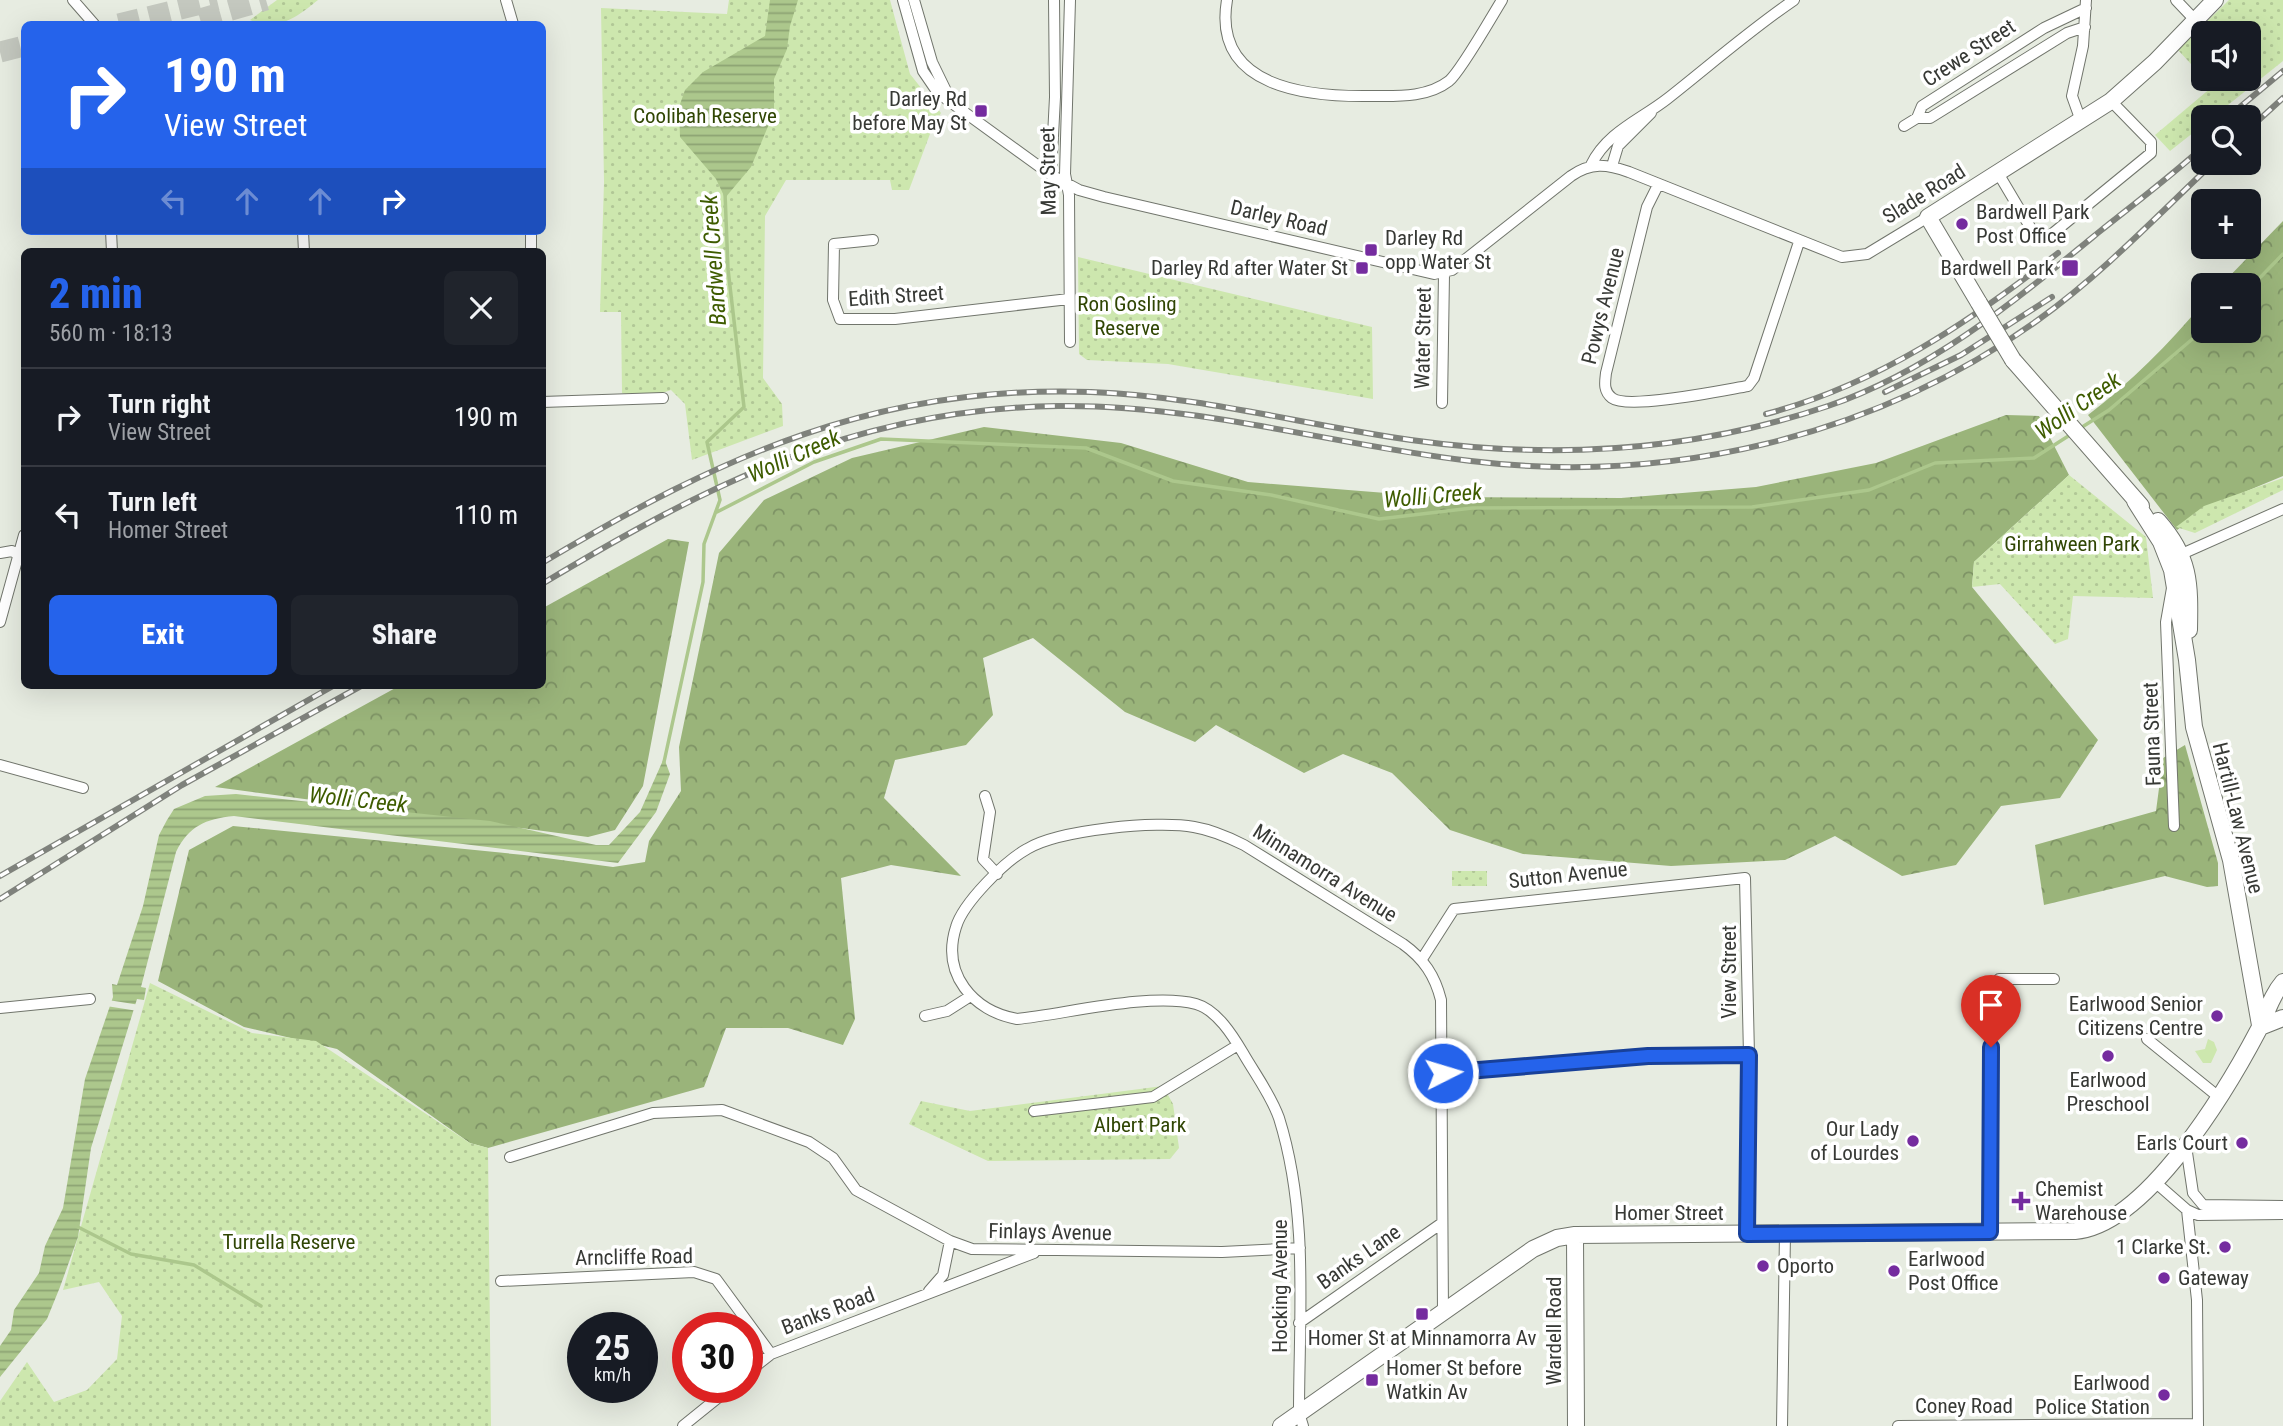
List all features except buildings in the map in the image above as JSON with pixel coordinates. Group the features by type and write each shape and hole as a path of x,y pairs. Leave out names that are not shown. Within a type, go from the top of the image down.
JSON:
{"main road":[{"name":"Slade Road","path":"1928,217 2111,101 2215,0"},
{"name":"Hartill-Law Avenue","path":"1928,217 2013,360 2135,502 2176,557 2189,602 2187,660 2194,727 2231,860 2260,1027"},
{"name":"Hartill-Law Avenue","path":"2176,557 2176,639 2187,660"},
{"name":"Homer Street","path":"1281,1426 1301,1420 1533,1250 1557,1238 1575,1235 2088,1229 2125,1209 2155,1182 2186,1143 2220,1098 2260,1027 2271,998 2283,982"},
{"path":"2260,1027 2283,1018"},
{"name":"Wardell Road","path":"1575,1235 1576,1426"}],"street":[{"path":"73,0 91,21"},
{"path":"506,0 512,21"},
{"name":"Darley Road","path":"903,0 923,71 937,93 1067,184 1104,197 1444,274"},
{"name":"Darley Road","path":"914,0 932,62 952,102"},
{"name":"May Street","path":"1051,175 1055,97 1054,0"},
{"name":"May Street","path":"1070,0 1067,184 1070,342"},
{"path":"1227,0 1229,47 1246,66 1262,79 1294,91 1327,97 1415,96 1449,81 1502,0"},
{"path":"1591,165 1597,153 1615,134 1657,107 1794,0"},
{"path":"2176,0 2195,20"},
{"path":"2081,121 2074,108 2072,96 2085,27 2086,4"},
{"name":"Crewe Street","path":"1917,118 1922,106 2086,4"},
{"name":"Crewe Street","path":"1904,126 1917,118 1930,118 2067,33 2085,27"},
{"path":"1997,173 2033,232 2042,237 2052,234 2151,153 2151,142 2111,101"},
{"path":"1444,274 1571,176 1591,165 1612,166 1618,146 1657,107"},
{"name":"Slade Road","path":"1612,166 1836,256 1854,257 1873,251 1928,217"},
{"name":"Powys Avenue","path":"1658,185 1647,207 1606,373 1605,388 1610,397 1620,402 1671,398 1748,386 1754,378 1799,242"},
{"name":"Edith Street","path":"873,240 834,244 834,300 840,320 895,319 1069,299"},
{"name":"Water Street","path":"1442,403 1444,274"},
{"path":"546,402 663,398"},
{"path":"2176,557 2283,509"},
{"path":"0,553 12,551 21,556"},
{"path":"0,622 21,559"},
{"name":"Fauna Street","path":"2174,826 2176,639"},
{"path":"0,765 83,788"},
{"path":"985,796 990,812 983,859 996,874"},
{"name":"Minnamorra Avenue","path":"969,997 954,956 955,928 970,904 996,874 1025,849 1053,837 1162,824 1193,827 1221,834 1244,845 1404,944 1422,959 1433,975 1441,1000 1443,1314"},
{"name":"Sutton Avenue","path":"1422,959 1454,909 1745,878"},
{"name":"View Street","path":"1745,878 1749,1055 1747,1234"},
{"path":"1990,1232 1991,989 1999,979 2054,979"},
{"path":"925,1016 947,1011 969,997"},
{"name":"Hocking Avenue","path":"969,997 996,1015 1017,1019 1156,1001 1197,1004 1209,1011 1238,1045 1279,1117 1300,1214 1301,1420"},
{"path":"0,1008 90,999"},
{"path":"2147,1039 2220,1098"},
{"path":"1034,1111 1153,1097 1238,1045"},
{"path":"1443,1073 1648,1056 1749,1055"},
{"name":"Finlays Avenue","path":"510,1157 653,1113 722,1110 809,1142 833,1158 856,1190 950,1241 980,1250 1222,1252 1300,1248"},
{"path":"2186,1143 2192,1189 2199,1202 2210,1206 2283,1206"},
{"path":"2155,1182 2187,1210 2198,1215 2283,1214"},
{"path":"2187,1210 2197,1300 2197,1425"},
{"name":"Banks Lane","path":"1299,1323 1442,1223"},
{"path":"1782,1426 1785,1233"},
{"path":"927,1293 943,1275 950,1241"},
{"name":"Banks Road","path":"763,1360 771,1354 1039,1251"},
{"name":"Arncliffe Road","path":"501,1281 694,1272 716,1279 771,1354"},
{"path":"683,1426 711,1403"},
{"name":"Coney Road","path":"1898,1426 2197,1425"}],"green space":[{"path":"277,0 318,0 287,21 250,20"},
{"name":"Coolibah Reserve","path":"729,0 890,0 910,74 941,113 933,126 909,190 892,190 890,180 786,180 765,216 763,378 782,404 783,426 692,460 685,404 671,390 646,396 622,393 621,312 600,312 604,182 601,8 727,14"},
{"path":"2229,0 2283,0 2283,61 2261,79 2261,21 2208,21"},
{"path":"2191,37 2191,64 2178,50"},
{"path":"2207,91 2246,91 2228,105 2191,105 2191,134 2170,151 2155,135"},
{"path":"2283,221 2283,476 2206,508 2177,530 2088,415 2149,362 2191,316 2191,343 2261,343 2261,273 2233,273 2246,259 2261,259 2261,244"},
{"name":"Ron Gosling Reserve","path":"1078,257 1372,327 1373,399 1168,364 1087,360 1079,354"},
{"path":"2006,415 2039,416 2069,475 1974,562 1972,587 2098,740 2060,798 2001,806 1956,865 1902,876 1835,836 1785,860 1671,866 1523,854 1450,830 1392,773 1343,754 1304,773 1216,725 1195,742 1125,712 1033,638 983,658 993,715 966,745 895,760 884,798 961,876 891,865 841,878 855,1019 843,1045 788,1028 726,1028 704,1087 488,1148 470,1143 337,1049 244,1027 158,981 189,850 233,826 524,855 613,867 645,862 649,841 681,791 679,747 719,553 764,500 852,458 984,427 1121,443 1248,482 1436,497 1621,498 1756,487 1876,463"},
{"name":"Girrahween Park","path":"2069,475 2146,537 2153,598 2073,596 2068,639 2055,644 2000,584 1972,587 1974,562"},
{"path":"2283,478 2283,490 2195,533 2176,527 2204,506"},
{"path":"668,539 689,542 643,786 615,830 588,837 215,787 394,689 546,689 546,606"},
{"path":"2185,745 2218,863 2218,886 2207,887 2165,876 2044,905 2035,845 2156,811 2163,758"},
{"path":"1452,871 1487,871 1487,886 1452,886"},
{"name":"Turrella Reserve","path":"150,983 252,1033 316,1041 470,1143 488,1148 491,1426 0,1426 0,1401 27,1362 54,1402 87,1390 117,1359 122,1316 99,1282 63,1290"},
{"path":"2208,1039 2214,1042 2217,1050 2211,1063 2203,1063 2195,1051 2205,1049"},
{"name":"Albert Park","path":"1163,1086 1173,1104 1179,1148 1170,1159 988,1161 909,1124 921,1101 970,1111"}],"shaded area":[{"path":"770,0 798,0 790,26 787,49 774,79 774,112 751,167 725,198 716,179 680,137 679,107 685,90 703,72 765,36"},
{"path":"664,758 670,774 656,812 618,863 234,816 206,822 192,830 176,852 141,987 146,988 144,1000 137,999 91,1148 78,1237 47,1319 0,1377 0,1346 11,1330 14,1310 39,1273 45,1246 63,1208 85,1079 113,997 112,984 117,985 143,906 159,835 174,809 205,796 236,794 490,821 596,845 609,845 640,812"}],"pier":[{"path":"108,1000 140,1005 138,1011 106,1006"}],"waterway":[{"name":"Bardwell Creek","path":"664,762 703,582 704,544 720,500 707,442 744,407 728,269 725,193"},
{"name":"Wolli Creek","path":"2261,277 2283,254"},
{"name":"Wolli Creek","path":"2079,429 2109,410 2191,340"},
{"name":"Wolli Creek","path":"717,512 814,462 881,439 1086,448 1173,481 1271,495 1379,519 1472,508 1752,507 1869,490 1935,463 2034,458 2073,433"},
{"path":"76,1226 131,1254 194,1265 261,1306"}],"tunnel":[{"path":"131,21 217,0"},
{"path":"200,19 266,0"},
{"path":"0,52 21,47"}],"railway":[{"path":"2242,105 2283,71"},
{"path":"2261,118 2283,98"},
{"path":"546,561 673,490 738,460 804,434 871,414 941,400 1014,393 1091,392 1132,395 1212,405 1411,440 1517,450 1622,448 1725,434 1828,406 1902,374 2004,308 2191,157"},
{"path":"546,582 665,514 788,458 851,437 916,421 985,410 1058,406 1162,412 1214,418 1419,454 1546,467 1620,466 1694,458 1768,443 1839,422 1908,395 1975,361 2038,320 2084,284 2200,175"},
{"path":"1766,414 1807,402 1884,369 1956,327 2058,253"},
{"path":"1885,392 1961,355 2052,297"},
{"path":"0,876 328,689"},
{"path":"0,899 182,785 356,689"}],"place":[{"name":"Darley Rd before May St","path":"981,111"},
{"name":"Bardwell Park Post Office","path":"1962,224"},
{"name":"Darley Rd opp Water St","path":"1371,250"},
{"name":"Darley Rd after Water St","path":"1362,268"},
{"name":"Bardwell Park","path":"2070,268"},
{"name":"Earlwood Senior Citizens Centre","path":"2217,1016"},
{"name":"Earlwood Preschool","path":"2108,1056"},
{"name":"Our Lady of Lourdes","path":"1913,1141"},
{"name":"Earls Court","path":"2242,1143"},
{"name":"Chemist Warehouse","path":"2021,1201"},
{"name":"1 Clarke St.","path":"2225,1247"},
{"name":"Oporto","path":"1763,1266"},
{"name":"Earlwood Post Office","path":"1894,1271"},
{"name":"Gateway","path":"2164,1278"},
{"name":"Homer St at Minnamorra Av","path":"1422,1314"},
{"name":"Homer St before Watkin Av","path":"1372,1380"},
{"name":"Earlwood Police Station","path":"2164,1395"}],"route":[{"path":"1443,1073 1648,1056 1749,1055 1747,1234 1990,1232 1991,1047"}]}
